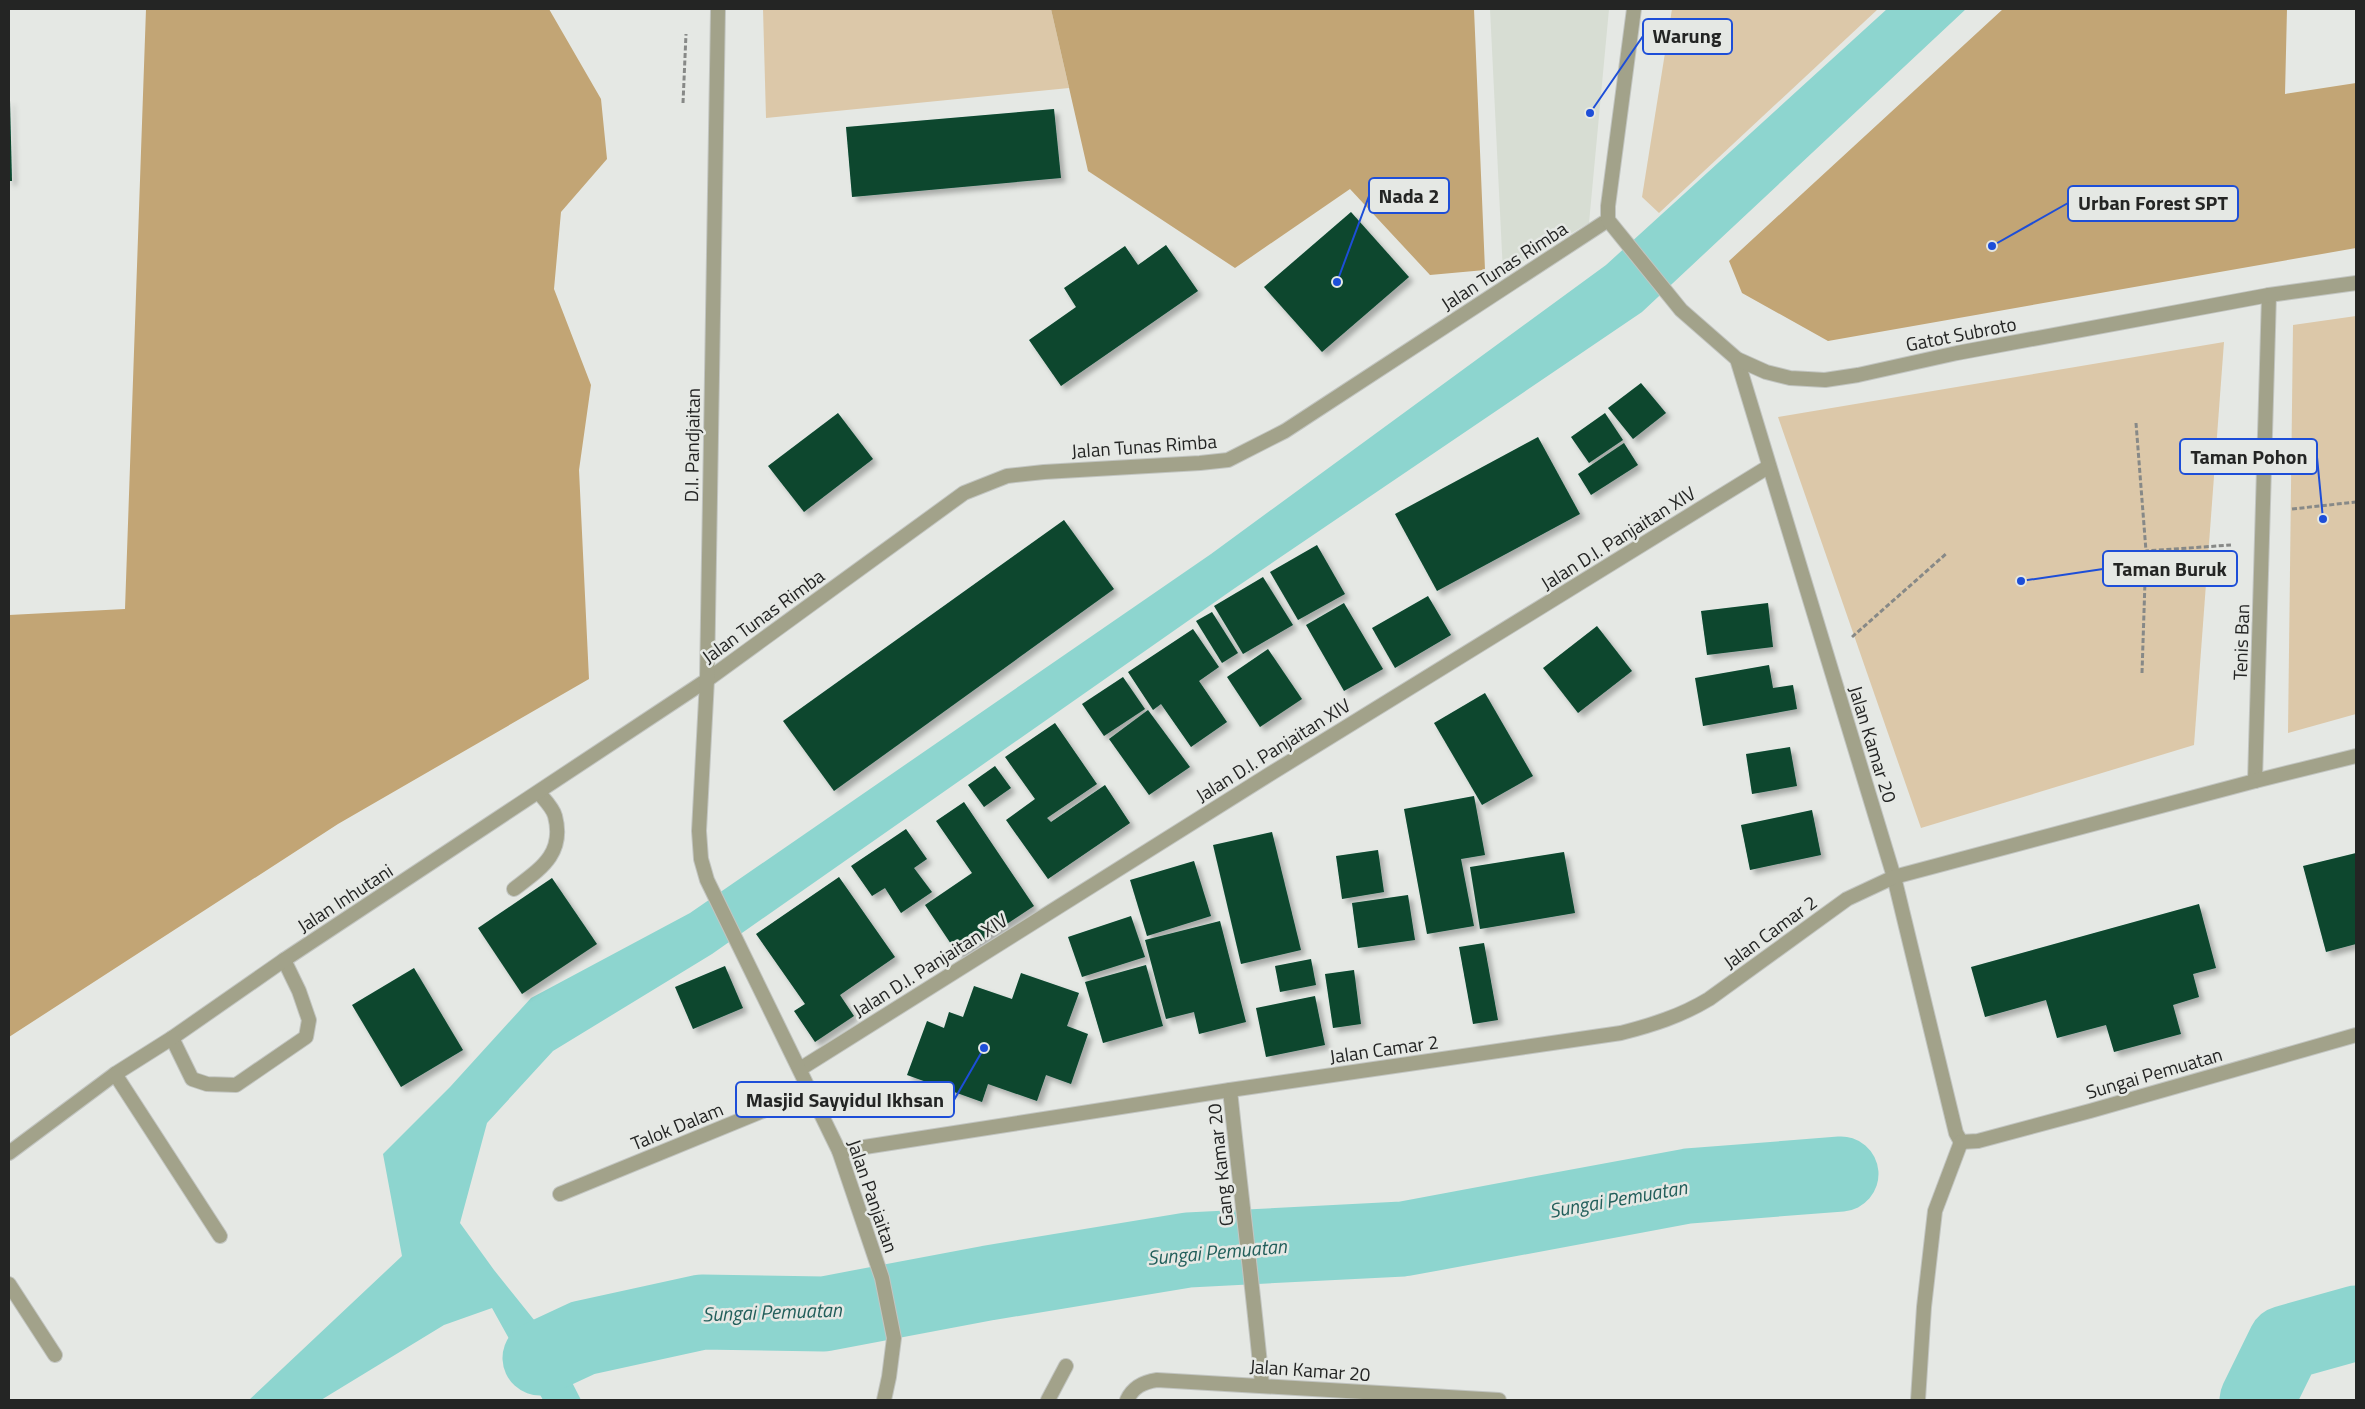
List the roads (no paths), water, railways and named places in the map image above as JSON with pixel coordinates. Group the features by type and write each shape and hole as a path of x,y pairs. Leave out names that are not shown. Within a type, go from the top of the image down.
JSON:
{"street":[{"name":"D.I. Pandjaitan","path":"707,880 701,858 699,831 707,680 718,9"},
{"path":"1608,220 1608,206 1634,9"},
{"name":"Jalan Tunas Rimba","path":"707,680 964,493 1007,476 1228,460 1285,431 1608,220"},
{"name":"Gatot Subroto","path":"1608,220 1681,310 1737,359 1766,372 1790,378 1826,380 2269,295 2356,283"},
{"name":"Tenis Ban","path":"2255,781 2269,295"},
{"name":"Jalan Kamar 20","path":"1737,359 1768,467 1894,877 1958,1138"},
{"name":"Jalan D.I. Panjaitan XIV","path":"800,1069 1279,769 1768,467"},
{"name":"Jalan Inhutani","path":"9,1153 115,1074 172,1038 284,960 540,793 707,680"},
{"name":"Jalan Camar 2","path":"839,1151 1230,1090 1621,1034 1660,1023 1709,1000 1847,899 1894,877 2356,756"},
{"path":"514,889 547,863 556,844 555,815 540,793"},
{"name":"Jalan Panjaitan","path":"707,880 839,1151 882,1278 894,1338 884,1400"},
{"path":"172,1038 192,1079 207,1084 236,1085 306,1037 309,1020 299,991 284,960"},
{"name":"Sungai Pemuatan","path":"1958,1138 1978,1141 2080,1114 2356,1035"},
{"path":"115,1074 220,1236"},
{"name":"Gang Kamar 20","path":"1230,1090 1251,1265 1262,1385"},
{"name":"Talok Dalam","path":"560,1194 810,1092"},
{"path":"1918,1400 1924,1307 1935,1211 1958,1138"},
{"path":"9,1284 55,1355"},
{"path":"1048,1400 1066,1366"},
{"name":"Jalan Kamar 20","path":"1127,1400 1130,1394 1148,1381 1262,1385 1305,1394 1500,1400"}],"water":[{"path":"1887,9 1966,9 1642,312 1235,588 712,954 553,1051 487,1123 460,1223 494,1270 551,1341 581,1400 543,1400 492,1308 444,1325 321,1400 249,1400 402,1256 383,1154 450,1087 531,998 690,913 1211,554 1606,265"}],"waterway":[{"name":"Sungai Pemuatan","path":"540,1358 583,1338 702,1312 824,1314 988,1283 1188,1250 1403,1239 1688,1186 1841,1174"},
{"path":"2257,1400 2285,1343 2356,1323"}],"place":[{"name":"Warung","path":"1590,113"},
{"name":"Urban Forest SPT","path":"1992,246"},
{"name":"Nada 2","path":"1337,282"},
{"name":"Taman Pohon","path":"2323,519"},
{"name":"Taman Buruk","path":"2021,581"},
{"name":"Masjid Sayyidul Ikhsan","path":"984,1048"}]}
